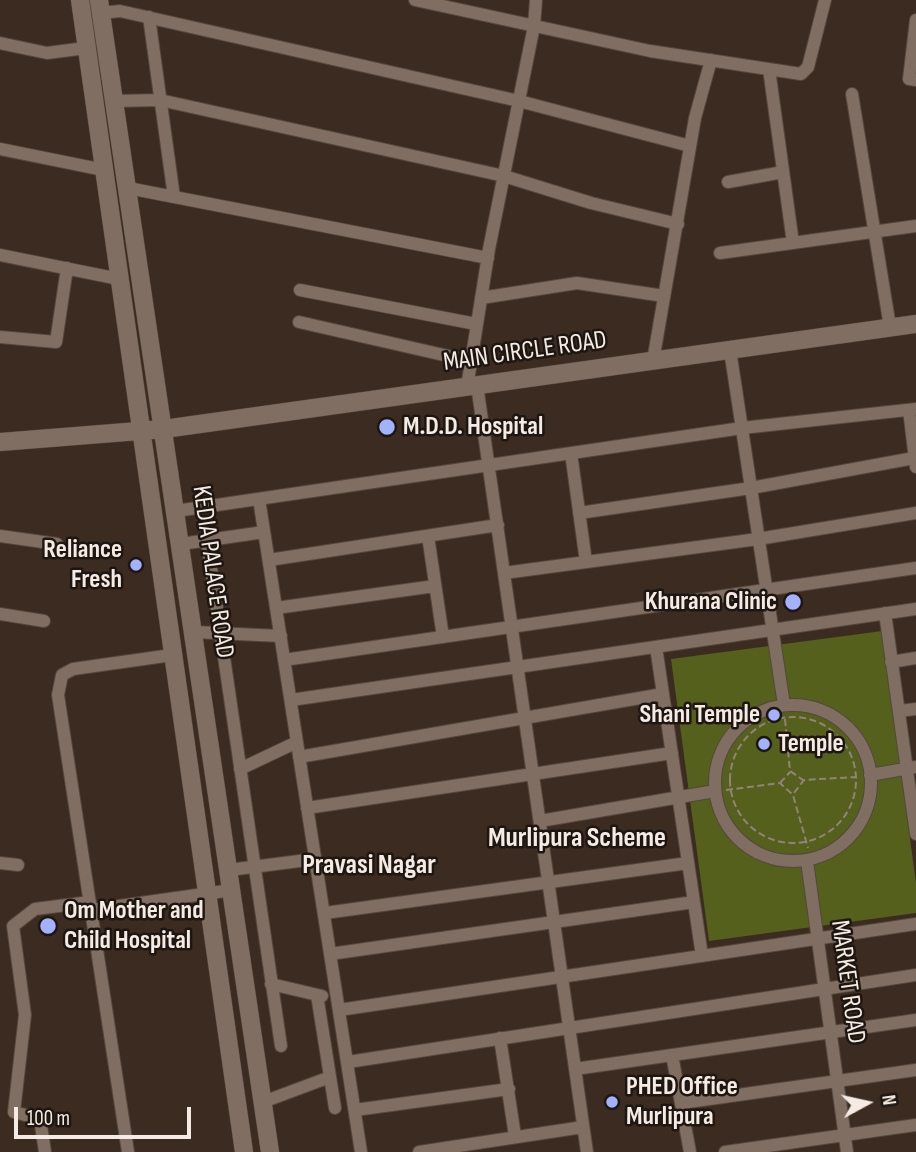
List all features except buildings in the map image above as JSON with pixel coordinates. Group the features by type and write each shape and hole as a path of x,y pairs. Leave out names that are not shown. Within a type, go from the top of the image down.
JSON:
{"street":[{"name":"KEDIA PALACE ROAD","path":"79,0 244,1152"},
{"path":"415,0 710,60 801,74 808,67 825,0"},
{"path":"536,0 534,26 470,361 472,386 489,465 498,525 587,1152"},
{"name":"KEDIA PALACE ROAD","path":"100,6 270,1152"},
{"path":"100,6 519,101 690,146"},
{"path":"149,17 174,197"},
{"path":"916,20 909,79 916,80"},
{"path":"0,43 47,53 86,48"},
{"path":"653,361 690,146 710,60"},
{"path":"769,69 793,243"},
{"path":"852,94 890,327"},
{"path":"115,101 160,100 504,176 591,203 678,224"},
{"path":"0,149 104,170"},
{"path":"728,182 783,172"},
{"path":"128,188 488,258"},
{"path":"720,253 916,226"},
{"path":"0,255 119,279"},
{"path":"0,337 56,342 67,268"},
{"path":"481,298 576,283 664,296"},
{"path":"300,290 476,324"},
{"path":"299,322 470,361"},
{"name":"MAIN CIRCLE ROAD","path":"0,442 164,429 916,324"},
{"path":"730,350 784,711"},
{"path":"176,512 742,428 912,409 915,462 579,513"},
{"path":"571,453 586,562"},
{"path":"259,499 362,1152"},
{"path":"504,573 758,539 916,513"},
{"path":"269,560 498,525"},
{"path":"181,544 264,533"},
{"path":"0,536 57,544"},
{"path":"428,536 443,637"},
{"path":"208,541 219,634 281,1046"},
{"path":"284,660 916,568"},
{"path":"276,608 435,586"},
{"path":"291,700 916,609"},
{"path":"885,613 898,711 911,768 916,834"},
{"path":"0,614 44,621"},
{"path":"194,632 281,636"},
{"path":"656,647 702,956"},
{"path":"128,1152 58,695 62,676 73,669 172,655"},
{"path":"891,662 916,658"},
{"path":"299,757 663,694"},
{"path":"818,709 834,717 859,742 870,775 868,803 857,829 829,853 810,860 775,859 746,846 725,822 715,791 715,771 732,734 755,715 784,711 818,709"},
{"path":"898,711 916,709"},
{"path":"240,769 297,742"},
{"path":"307,808 671,753"},
{"path":"870,775 911,768"},
{"path":"540,821 715,791"},
{"path":"229,870 316,859"},
{"name":"MARKET ROAD","path":"810,860 824,988 847,1152"},
{"path":"0,863 18,865"},
{"path":"325,913 688,863"},
{"path":"45,1152 40,1118 13,1112 24,1015 6,925 35,909 90,906 232,890"},
{"path":"330,954 694,902"},
{"path":"244,977 270,979 338,1005 562,977 916,924"},
{"path":"348,1062 916,975"},
{"path":"317,995 335,1108"},
{"path":"575,1069 916,1020"},
{"path":"500,1038 515,1136"},
{"path":"673,1055 690,1152"},
{"path":"681,1103 916,1070"},
{"path":"262,1102 330,1077"},
{"path":"355,1110 509,1089"},
{"path":"725,1152 916,1125"},
{"path":"419,1152 583,1127"}],"path":[{"path":"715,791 780,783 790,771 784,711"},
{"path":"784,711 833,732 852,760 856,777 855,791 843,818 833,829 807,842 785,842 764,836 741,817 730,790 732,761 738,748 758,727 784,711"},
{"path":"790,771 804,780 856,777"},
{"path":"793,795 804,780"},
{"path":"780,783 793,795 810,860"}],"green space":[{"path":"882,631 916,883 916,913 709,941 671,659"}],"place":[{"name":"M.D.D. Hospital","path":"387,427"},
{"name":"Reliance Fresh","path":"136,565"},
{"name":"Khurana Clinic","path":"793,602"},
{"name":"Shani Temple","path":"774,715"},
{"name":"Temple","path":"764,744"},
{"name":"Om Mother and Child Hospital","path":"48,926"},
{"name":"PHED Office Murlipura","path":"612,1102"}],"district":[{"name":"Murlipura Scheme","path":"577,839"},
{"name":"Pravasi Nagar","path":"369,866"}]}
